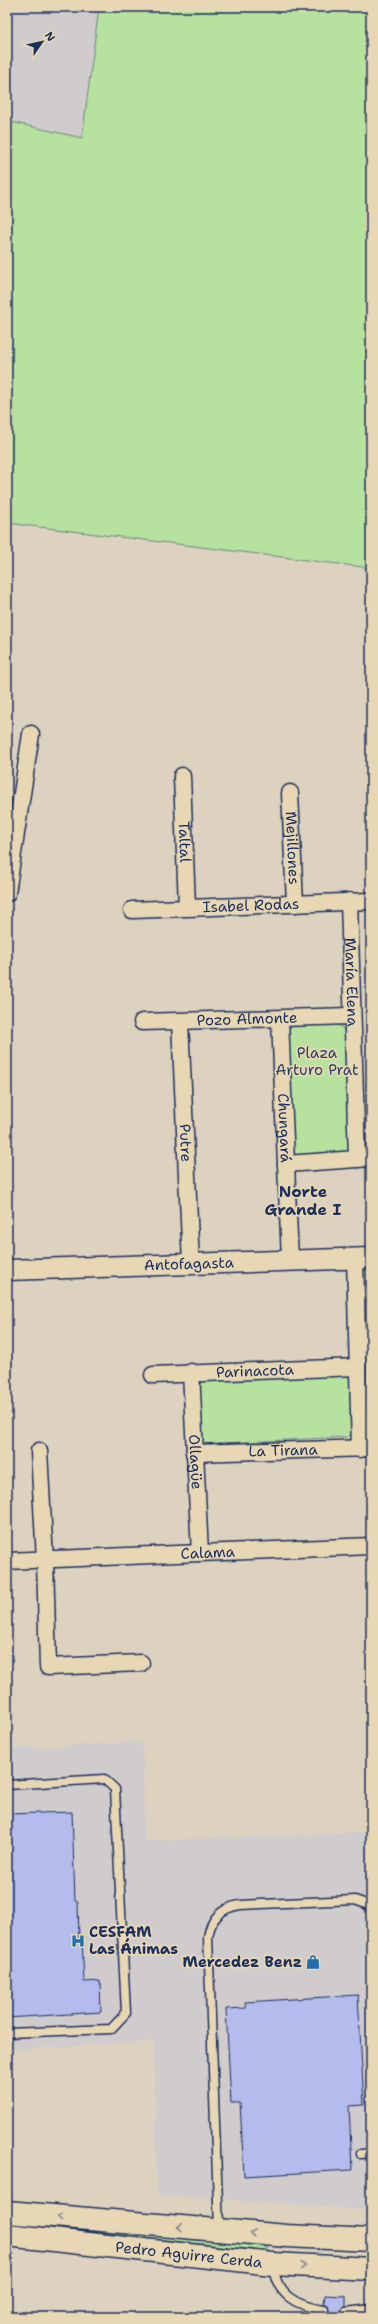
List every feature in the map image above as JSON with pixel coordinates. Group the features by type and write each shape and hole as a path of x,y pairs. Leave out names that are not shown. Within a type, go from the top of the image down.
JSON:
{"highway":[{"name":"Pedro Aguirre Cerda","path":"7,2212 287,2236 371,2240"},
{"name":"Pedro Aguirre Cerda","path":"7,2234 273,2264 371,2269"}],"street":[{"path":"7,894 31,734"},
{"name":"Taltal","path":"182,776 187,907"},
{"name":"Mejillones","path":"290,792 295,904"},
{"name":"María Elena","path":"349,901 351,1016 364,1159"},
{"name":"Isabel Rodas","path":"132,910 371,901"},
{"name":"Pozo Almonte","path":"142,1022 351,1016"},
{"name":"Chungará","path":"280,1019 290,1261"},
{"name":"Putre","path":"180,1022 191,1264"},
{"path":"286,1164 364,1159"},
{"path":"363,1258 358,1367 366,1448"},
{"name":"Antofagasta","path":"7,1270 363,1258"},
{"name":"Parinacota","path":"153,1375 191,1372 358,1367"},
{"name":"Ollagüe","path":"191,1372 200,1553"},
{"name":"La Tirana","path":"194,1453 366,1448"},
{"path":"39,1451 46,1560 48,1667 141,1663"},
{"name":"Calama","path":"7,1561 371,1546"}],"lane":[{"path":"7,1784 104,1779 115,1788 126,2013 111,2029 7,2033"},
{"path":"219,2230 208,1937 213,1921 224,1910 240,1905 355,1900 366,1904 371,1908"},
{"path":"362,2154 371,2153"},
{"path":"273,2264 277,2283 289,2298 306,2308 324,2310"},
{"path":"346,2312 371,2309"}],"shaded area":[{"path":"7,7 99,7 82,139 7,121"},
{"path":"143,1742 144,1841 371,1832 371,2210 157,2195 153,2041 7,2050 7,1749"}],"green space":[{"path":"99,7 371,7 371,568 7,523 7,121 82,138"},
{"name":"Plaza Arturo Prat","path":"337,1023 347,1033 352,1150 345,1157 297,1159 292,1154 285,1034 292,1026"},
{"path":"344,1372 351,1378 355,1431 347,1437 204,1444 201,1434 199,1384 207,1377"},
{"path":"7,2219 235,2241 268,2248 267,2251 242,2251 7,2230"}],"building":[{"path":"72,1812 75,1901 78,1901 79,1940 82,1940 84,1982 100,1981 101,2012 7,2018 7,1814"},
{"path":"358,1995 364,2105 349,2106 352,2170 244,2176 240,2103 231,2103 226,2009 246,2008 245,2002"},
{"path":"325,2295 346,2296 346,2306 341,2312 344,2317 324,2317 329,2311 328,2306 324,2304"}],"place":[{"name":"CESFAM Las Ánimas","path":"78,1941"},
{"name":"Mercedez Benz","path":"313,1962"}],"district":[{"name":"Norte Grande I","path":"303,1200"}]}
